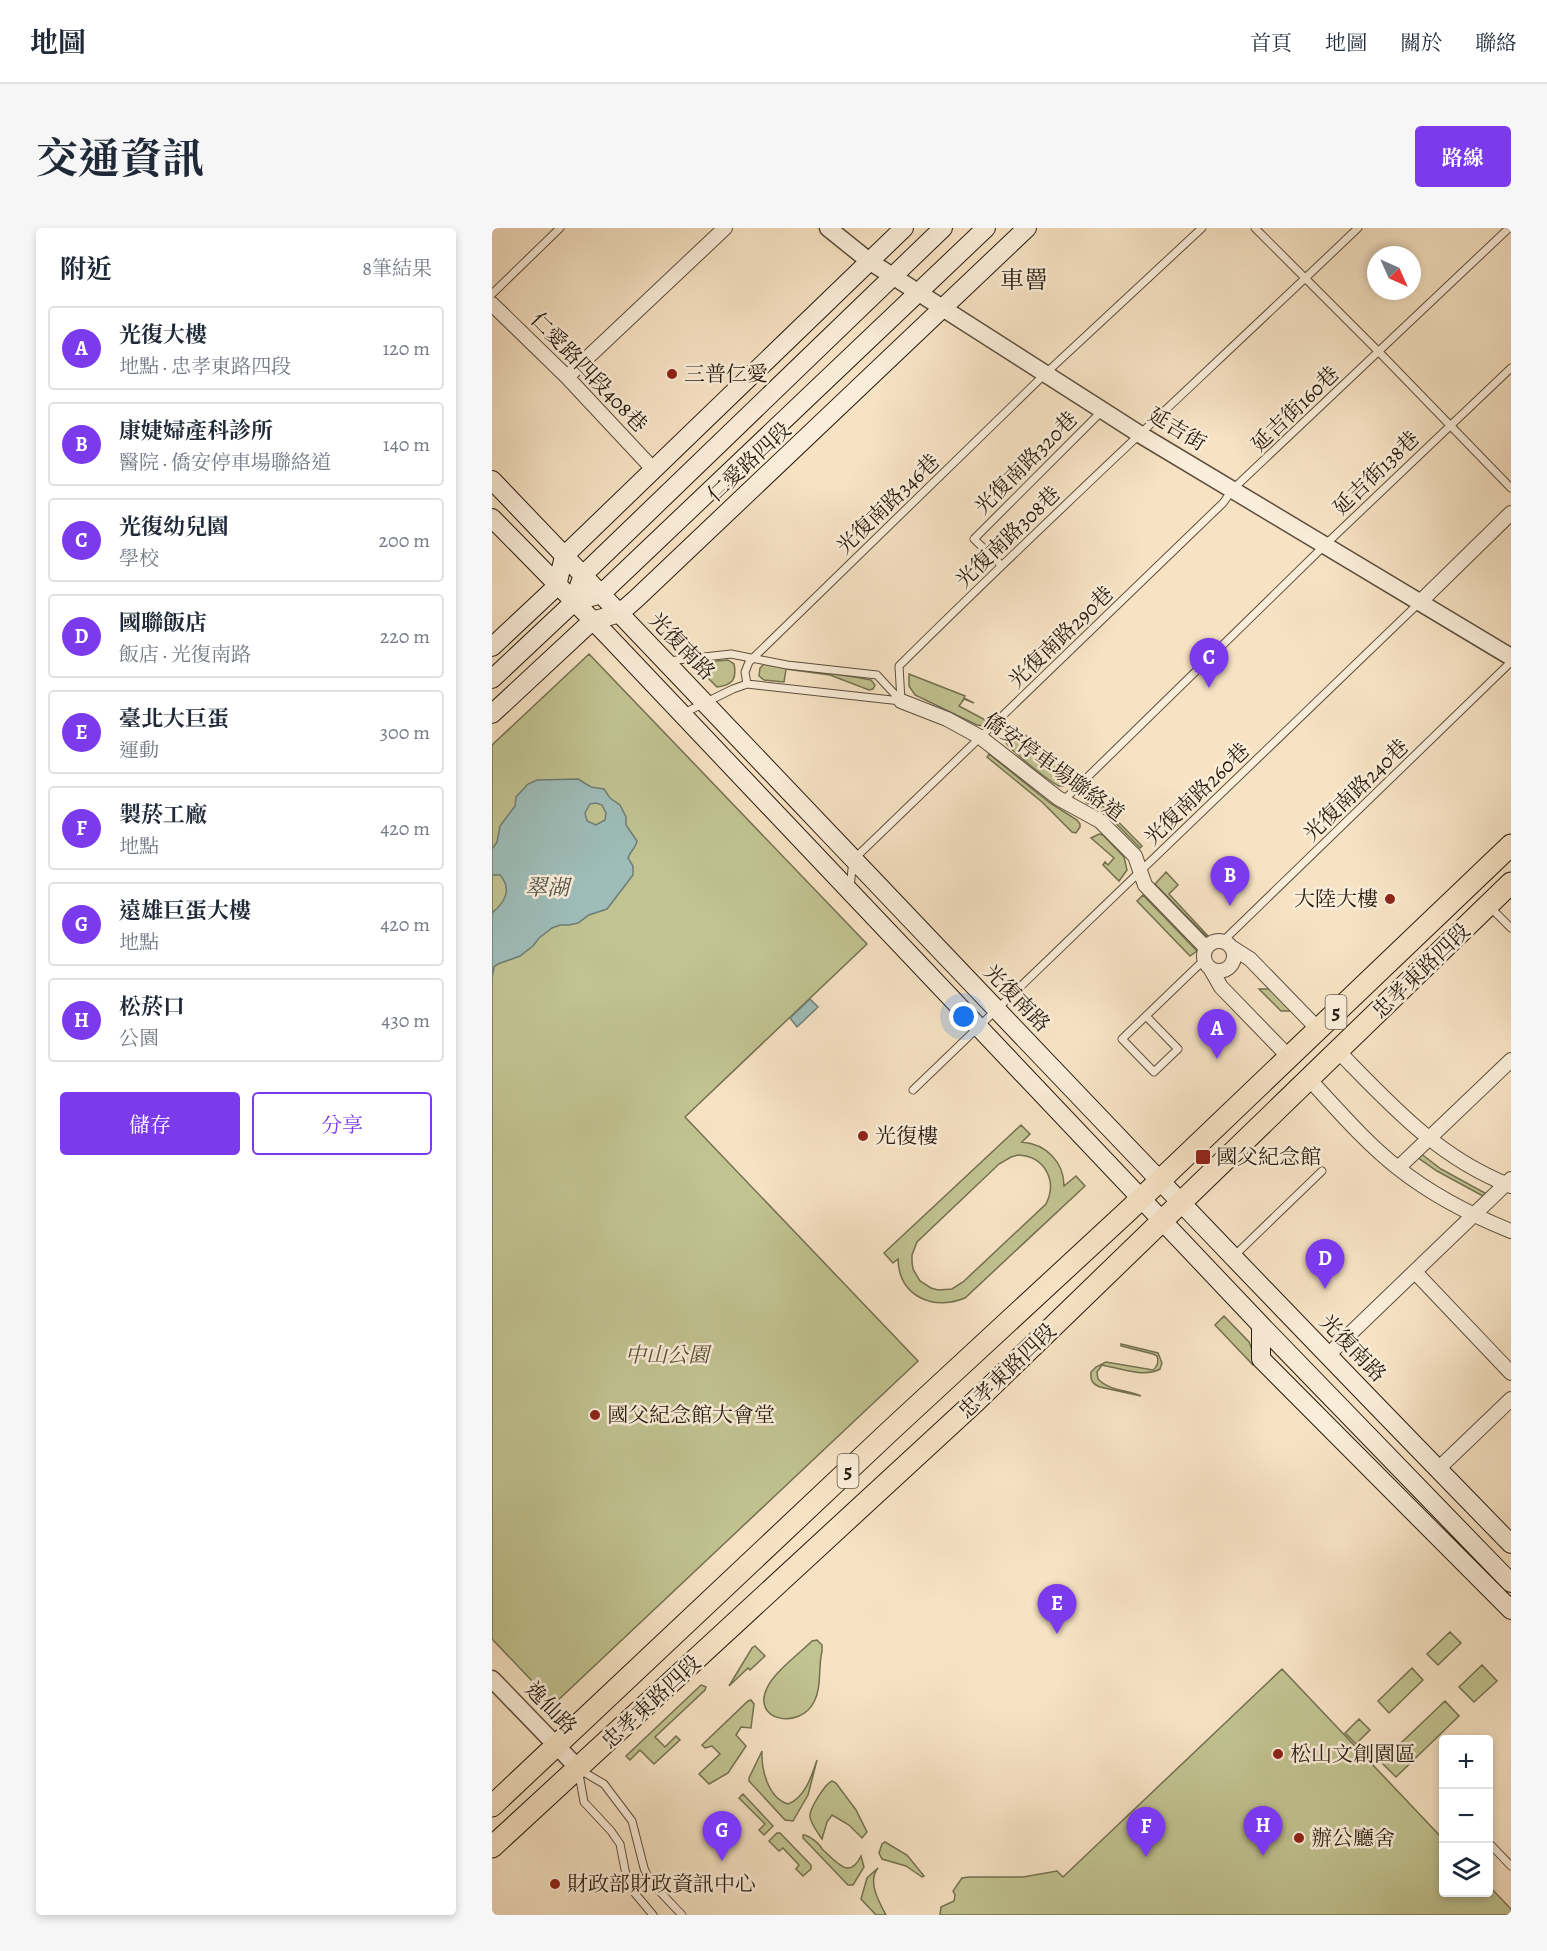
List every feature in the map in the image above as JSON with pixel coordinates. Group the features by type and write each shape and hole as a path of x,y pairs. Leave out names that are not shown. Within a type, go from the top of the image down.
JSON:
{"main road":[{"path":"492,647 557,586 564,556 904,228"},
{"name":"仁愛路四段","path":"574,602 583,575 943,228"},
{"name":"仁愛路四段","path":"492,680 574,602 602,594 986,228"},
{"name":"仁愛路四段","path":"492,714 592,621 620,614 1027,228"},
{"name":"光復南路","path":"492,480 706,702 853,860 1511,1545"},
{"path":"493,520 682,714 1511,1583"},
{"name":"忠孝東路四段","path":"492,1806 890,1431 1142,1198 1511,845"},
{"name":"忠孝東路四段","path":"492,1847 977,1400 1511,884"},
{"path":"1262,1324 1261,1359 1510,1611"}],"street":[{"path":"567,377 725,228"},
{"name":"延吉街","path":"828,228 869,261 1141,435 1420,602 1511,660"},
{"name":"仁愛路四段408巷","path":"492,304 567,377 654,470"},
{"path":"1420,602 1511,513"},
{"name":"僑安停車場聯絡道","path":"901,701 947,718 980,737 1063,801 1101,821 1135,856 1145,885 1207,958 1221,987 1289,1057"},
{"path":"1227,944 1234,957 1229,966 1220,971 1207,958 1213,942 1227,944 1250,959 1318,1029"},
{"path":"1338,1051 1397,1112 1441,1149 1496,1180 1509,1183"},
{"path":"1398,1168 1511,1060"},
{"path":"1309,1079 1367,1141 1398,1168 1435,1194 1473,1215 1511,1231"},
{"path":"1328,1355 1509,1183"},
{"path":"1415,1272 1511,1373"},
{"path":"1438,1469 1511,1399"},
{"name":"逸仙路","path":"492,1679 578,1768"}],"lane":[{"path":"492,294 560,228"},
{"name":"光復南路346巷","path":"753,658 1046,373 1202,228"},
{"path":"1255,228 1511,488"},
{"name":"光復南路308巷","path":"901,701 899,666 1001,565 1358,228"},
{"name":"延吉街160巷","path":"1233,489 1509,228"},
{"name":"延吉街138巷","path":"1063,801 1325,545 1511,368"},
{"name":"光復南路320巷","path":"1001,565 974,539 1103,410"},
{"name":"光復南路290巷","path":"853,860 1223,503 1233,489"},
{"name":"光復南路260巷","path":"913,1090 1420,602"},
{"name":"僑安停車場聯絡道","path":"665,661 731,654 788,665 840,669 877,675 901,701"},
{"path":"747,684 745,672 753,658"},
{"name":"光復南路240巷","path":"1227,944 1511,660"},
{"name":"僑安停車場聯絡道","path":"682,714 747,684 901,701"},
{"path":"850,891 853,860"},
{"path":"1488,905 1511,928"},
{"path":"1146,1016 1178,1049 1154,1072 1122,1039 1146,1016 1207,958"},
{"path":"1234,1256 1322,1171"},
{"path":"578,1768 584,1803 611,1831 620,1844 628,1885 653,1915"},
{"path":"578,1768 604,1784 618,1801 632,1821 644,1868 650,1880 682,1915"},
{"path":"1489,1843 1511,1866"}],"green space":[{"name":"中山公園","path":"589,654 867,944 685,1117 918,1361 554,1704 492,1639 492,745"},
{"path":"728,660 734,664 733,680 727,685 717,687 693,663"},
{"path":"764,664 871,680 875,685 869,690 830,675 786,669 784,682 764,680 759,676 760,668"},
{"path":"909,674 965,696 964,698 974,703 964,699 959,706 989,722 985,726 977,725 915,695 909,686"},
{"path":"1013,726 1074,776 1063,786 1059,786 1030,765 1005,741"},
{"path":"989,754 1050,803 1077,820 1080,827 1076,833 1072,832 1042,802 987,757"},
{"path":"1086,789 1142,846 1140,848 1099,806 1090,805 1083,799"},
{"path":"1099,834 1103,835 1124,857 1127,870 1119,881 1103,865 1105,862 1108,865 1114,858 1091,838"},
{"path":"1166,872 1178,885 1169,894 1208,936 1155,884"},
{"path":"1143,895 1197,951 1190,956 1137,901"},
{"path":"1259,989 1270,989 1291,1011 1281,1011"},
{"path":"1021,1125 1030,1134 1022,1142 1039,1146 1052,1156 1061,1169 1064,1186 1076,1176 1085,1186 965,1298 953,1302 930,1301 911,1291 904,1283 898,1259 893,1263 884,1253","holes":["1027,1156 1041,1165 1049,1178 1049,1195 1046,1204 963,1282 952,1289 938,1290 920,1281 912,1262 917,1242 999,1164 1011,1157"]},
{"path":"1420,1153 1441,1169 1485,1193 1484,1195 1437,1171 1417,1157"},
{"path":"1224,1316 1249,1342 1257,1362 1253,1365 1215,1325"},
{"path":"1121,1344 1158,1353 1162,1363 1160,1369 1147,1373 1102,1365 1097,1372 1098,1379 1113,1388 1141,1396 1100,1387 1092,1380 1091,1372 1106,1362 1153,1370 1156,1367 1157,1356 1121,1346"},
{"path":"1450,1632 1461,1643 1438,1665 1427,1654"},
{"path":"817,1640 822,1645 822,1651 818,1690 814,1702 807,1711 789,1719 771,1714 766,1708 764,1699 770,1682 812,1641"},
{"path":"755,1646 765,1656 729,1686 752,1648"},
{"path":"1482,1665 1497,1681 1474,1702 1459,1687"},
{"path":"1412,1668 1423,1680 1389,1713 1378,1701"},
{"name":"松山文創園區","path":"1282,1669 1439,1835 1439,1897 1493,1897 1493,1890 1511,1909 1511,1915 940,1915 941,1907 954,1901 953,1891 962,1878 1023,1877 1057,1871 1063,1877"},
{"path":"701,1685 706,1687 705,1690 655,1737 665,1747 676,1736 680,1740 654,1764 640,1750 630,1760 626,1756"},
{"path":"751,1700 754,1704 751,1728 741,1727 736,1735 746,1746 728,1773 709,1784 699,1774 720,1754 712,1746 705,1748 702,1745"},
{"path":"1445,1701 1459,1716 1396,1777 1381,1762"},
{"path":"1359,1719 1370,1730 1356,1744 1345,1733"},
{"path":"762,1751 767,1782 775,1796 788,1804 799,1797 803,1791 817,1760 808,1795 793,1821 785,1820 749,1781"},
{"path":"832,1781 836,1783 856,1810 867,1832 862,1838 849,1825 832,1815 827,1822 822,1839 813,1825 810,1817 812,1808"},
{"path":"743,1794 773,1826 764,1835 759,1830 765,1824 739,1798"},
{"path":"780,1833 811,1865 811,1869 803,1876 796,1869 799,1865 783,1848 779,1851 769,1841"},
{"path":"803,1835 814,1840 832,1859 847,1868 852,1867 861,1856 864,1867 853,1885 848,1885 803,1838"},
{"path":"885,1842 907,1855 924,1876 922,1877 906,1866 882,1859 879,1853"},
{"path":"878,1868 874,1885 877,1898 886,1915 876,1915 861,1899 867,1878"}],"water":[{"name":"翠湖","path":"578,779 591,787 604,789 610,798 620,805 626,817 626,825 637,841 628,858 633,866 633,875 607,909 589,915 578,923 552,928 520,956 494,967 492,978 492,913 503,901 506,886 500,875 492,875 492,849 497,842 500,826 515,806 516,797 528,784 537,780","holes":["590,804 602,805 606,813 605,820 596,825 587,821 585,813"]},
{"path":"810,999 818,1007 797,1027 790,1018"}],"place":[{"name":"三普仁愛","path":"672,374"},
{"name":"光復幼兒園","path":"1209,688"},
{"name":"大陸大樓","path":"1390,899"},
{"name":"康婕婦產科診所","path":"1230,906"},
{"name":"光復大樓","path":"1217,1059"},
{"name":"光復樓","path":"863,1136"},
{"name":"國父紀念館","path":"1203,1157"},
{"name":"國聯飯店","path":"1325,1289"},
{"name":"國父紀念館大會堂","path":"595,1415"},
{"name":"臺北大巨蛋","path":"1057,1634"},
{"name":"松山文創園區","path":"1278,1754"},
{"name":"辦公廳舍","path":"1299,1838"},
{"name":"松菸口","path":"1263,1856"},
{"name":"製菸工廠","path":"1146,1857"},
{"name":"遠雄巨蛋大樓","path":"722,1861"},
{"name":"財政部財政資訊中心","path":"555,1884"}],"district":[{"name":"車罾","path":"1024,280"}]}
